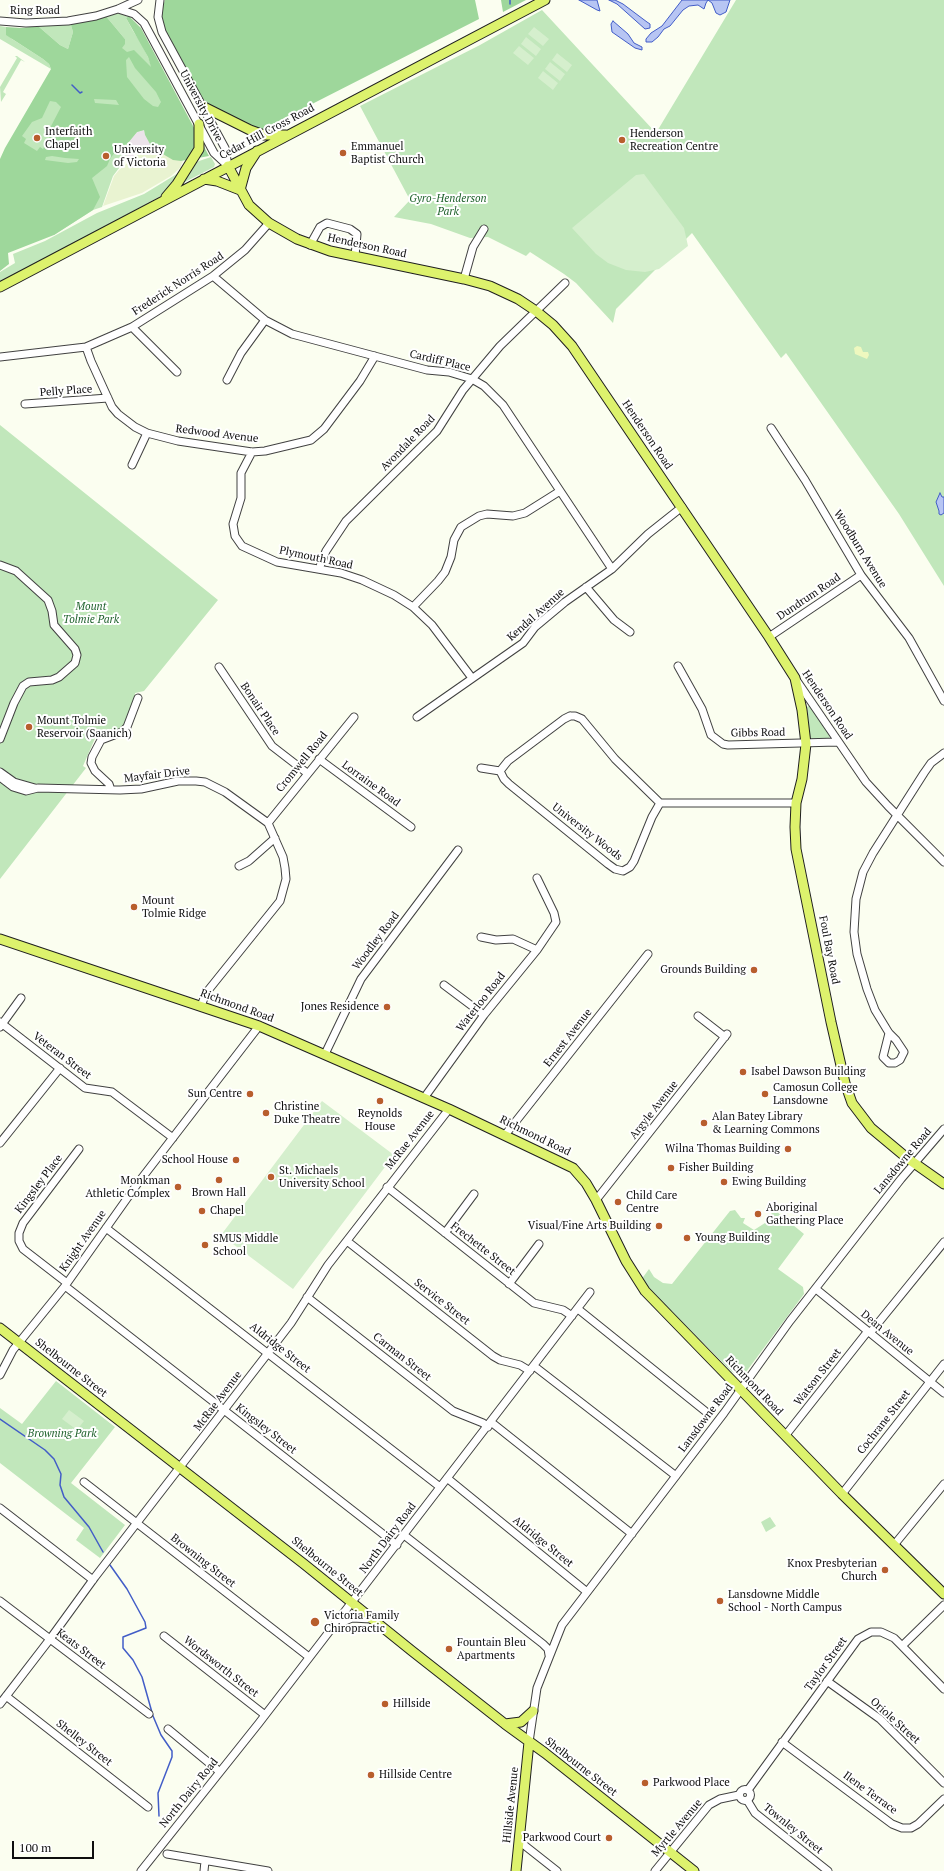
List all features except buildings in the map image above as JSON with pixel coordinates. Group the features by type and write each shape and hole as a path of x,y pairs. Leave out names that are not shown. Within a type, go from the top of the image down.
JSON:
{"main road":[{"name":"Cedar Hill Cross Road","path":"0,287 545,0"},
{"path":"202,106 250,130 264,134 287,135"},
{"path":"164,200 177,184 199,149 199,124"},
{"path":"204,179 217,180 240,190 246,168 258,150"},
{"name":"Henderson Road","path":"228,166 249,205 269,223 310,245 490,286 506,293 536,311 553,325 572,346 682,507 795,678"},
{"name":"Foul Bay Road","path":"795,678 802,710 806,744 802,779 796,803 796,849 831,1022 845,1083 852,1103 871,1128 944,1184"},
{"name":"Richmond Road","path":"0,939 259,1026 449,1109 573,1168 586,1183 596,1200 626,1261 645,1291 842,1494 944,1594"},
{"name":"Shelbourne Street","path":"0,1328 304,1564 505,1724 694,1871"},
{"path":"505,1724 521,1722 534,1711"},
{"name":"Hillside Avenue","path":"516,1871 529,1742"}],"street":[{"name":"Ring Road","path":"0,21 26,23 68,21 96,16 118,9 138,0"},
{"name":"University Drive","path":"160,0 158,17 162,32 225,148 228,166"},
{"name":"University Drive","path":"118,9 134,14 144,23 214,153 228,166"},
{"name":"Frederick Norris Road","path":"0,357 86,347 132,327 213,276 245,250 269,223"},
{"path":"310,245 320,227 327,223 350,229 357,234 355,256"},
{"path":"464,279 473,247 484,229"},
{"name":"Cardiff Place","path":"213,276 265,320 304,338 427,370 449,372 472,379 484,386 502,405 612,569"},
{"name":"Avondale Road","path":"319,569 326,551 338,532 437,431 472,379 500,346 565,283"},
{"path":"227,380 241,353 265,320"},
{"path":"132,327 177,372"},
{"name":"Redwood Avenue","path":"86,347 90,361 108,398 118,414 135,427 147,433 178,441 252,452 265,451 311,440 324,429 364,376 375,356"},
{"name":"Pelly Place","path":"25,404 108,398"},
{"name":"Woodburn Avenue","path":"771,428 805,480 861,576 908,638 944,701"},
{"path":"132,465 147,433"},
{"name":"Plymouth Road","path":"252,452 241,473 241,498 233,524 233,530 237,541 249,550 277,562 342,573 383,589 413,607 444,639 472,678"},
{"path":"413,607 445,572 451,558 454,540 461,527 479,516 519,515 560,491"},
{"name":"Kendal Avenue","path":"417,717 523,642 535,627 564,602 612,569 648,534 682,507"},
{"path":"0,564 16,571 48,600 52,611 54,625 75,649 77,655 75,663 59,677 52,680 29,682 23,686 14,703 0,739"},
{"name":"Dundrum Road","path":"769,637 861,576"},
{"path":"586,588 614,620 630,632"},
{"name":"Gibbs Road","path":"678,666 702,709 711,735 716,740 728,745 837,742"},
{"name":"Bonair Place","path":"219,667 272,746 307,773"},
{"name":"Henderson Road","path":"795,678 837,742 866,782 944,862"},
{"path":"111,790 109,784 95,771 91,763 92,757 101,740 122,732 127,727 138,698"},
{"name":"Cromwell Road","path":"268,823 354,716"},
{"path":"482,768 500,771 508,761 564,719 575,716 582,719 615,759 660,803 796,803"},
{"path":"889,1033 875,1010 861,970 854,932 855,910 863,872 873,853 931,763 944,753"},
{"name":"Lorraine Road","path":"319,759 411,827"},
{"name":"University Woods","path":"500,771 504,779 509,784 608,864 615,869 623,871 630,867 634,861 652,817 660,803"},
{"name":"Mayfair Drive","path":"0,772 14,782 38,788 111,790 141,789 178,781 204,782 225,792 268,823 283,857 286,874 284,889 280,901 206,992 200,1006"},
{"name":"Mayfair Drive","path":"0,777 12,787 19,790 26,791 38,788"},
{"path":"239,866 249,861 275,838"},
{"name":"Woodley Road","path":"325,1054 361,979 458,850"},
{"name":"Waterloo Road","path":"424,1098 484,1015 537,950 556,922 554,913 537,878"},
{"path":"481,937 496,940 513,939 537,950"},
{"name":"Ernest Avenue","path":"506,1135 648,954"},
{"path":"444,984 484,1015"},
{"path":"1,1024 21,998"},
{"name":"Argyle Avenue","path":"596,1200 726,1035 698,1016"},
{"name":"Veteran Street","path":"1,1024 88,1089 103,1089 115,1093 173,1138"},
{"name":"Knight Avenue","path":"0,1375 13,1350 66,1285 106,1228 173,1138 259,1026"},
{"path":"0,1143 60,1068"},
{"name":"McRae Avenue","path":"0,1704 136,1523 291,1323 317,1280 387,1187 449,1109"},
{"name":"Lansdowne Road","path":"529,1742 536,1688 562,1625 741,1390 769,1350 901,1179 944,1129"},
{"name":"Kingsley Place","path":"66,1285 26,1252 19,1241 19,1234 23,1222 79,1149"},
{"name":"Frechette Street","path":"387,1187 536,1304 563,1310 572,1316"},
{"path":"444,1233 474,1194"},
{"name":"Aldridge Street","path":"106,1228 440,1487"},
{"name":"Service Street","path":"346,1241 493,1356 500,1360 532,1368 676,1476"},
{"name":"Watson Street","path":"785,1436 944,1242"},
{"path":"509,1284 539,1244"},
{"name":"Kingsley Street","path":"66,1285 397,1545"},
{"name":"Dean Avenue","path":"816,1289 944,1393"},
{"name":"North Dairy Road","path":"141,1871 397,1545 590,1292"},
{"name":"Carman Street","path":"307,1297 453,1411 483,1423 490,1424 632,1534"},
{"path":"578,1309 705,1411"},
{"name":"Cochrane Street","path":"842,1494 944,1364"},
{"name":"Aldridge Street","path":"448,1478 587,1592"},
{"name":"Browning Street","path":"84,1482 309,1657"},
{"path":"894,1545 944,1484"},
{"path":"0,1508 93,1580"},
{"path":"404,1535 543,1644 548,1650 549,1655"},
{"name":"Keats Street","path":"0,1601 149,1714"},
{"path":"902,1646 944,1605"},
{"path":"334,1626 352,1618 371,1618"},
{"name":"Taylor Street","path":"748,1790 855,1643 871,1632 887,1634 902,1646 944,1689"},
{"name":"Wordsworth Street","path":"164,1636 265,1715"},
{"name":"Oriole Street","path":"827,1681 880,1719 944,1783"},
{"name":"Shelley Street","path":"6,1696 148,1807"},
{"path":"168,1729 220,1772"},
{"name":"Ilene Terrace","path":"782,1742 892,1824 902,1828 911,1828 918,1824 944,1799"},
{"path":"742,1790 748,1790 750,1795 747,1800 742,1800 739,1795 742,1790"},
{"name":"Myrtle Avenue","path":"655,1871 709,1805 720,1799 739,1795"},
{"name":"Townley Street","path":"747,1800 754,1813 828,1871"},
{"path":"519,1841 557,1871"},
{"path":"167,1854 268,1871"},
{"path":"204,1871 206,1861"}],"shaded area":[{"path":"165,0 475,0 479,19 261,130 218,112 201,97 163,25 161,12"},
{"path":"501,0 526,0 503,12"},
{"path":"105,15 125,39 125,44 122,48 127,52 134,50 151,67 148,57 126,18 129,16 141,28 209,156 181,161 173,160 156,150 148,149 151,146 144,130 137,132 128,143 118,148 107,166 92,178 100,197 93,210 54,235 8,253 9,264 0,271 0,159 51,69 49,64 43,59 6,35 6,27 21,28 38,26 60,45 68,49 73,32 70,22","holes":["129,57 135,68 156,92 161,102 158,107 153,106 144,99 127,77 126,60","94,99 116,100 119,105 95,103","50,101 56,102 61,107 49,130 50,136 43,149 40,147 37,151 24,143 26,139 22,136 32,122 42,118","52,156 79,159 77,162 68,163 45,160 46,157"]},
{"path":"534,27 549,39 543,46 528,34"},
{"path":"526,37 541,49 536,56 521,44"},
{"path":"519,46 534,58 528,65 513,53"},
{"path":"557,53 572,65 567,72 552,60"},
{"path":"550,62 565,74 560,81 545,69"},
{"path":"543,71 558,83 553,90 538,78"},
{"path":"144,130 151,146 141,149 128,161 126,157 127,144 137,132"},
{"path":"148,149 183,161 180,168 171,176 142,193 103,206 114,176 142,151"},
{"path":"644,174 684,228 688,246 659,269 645,272 626,270 608,263 596,254 572,228 636,175"},
{"path":"322,1101 394,1155 293,1289 221,1235"},
{"path":"69,1410 84,1421 77,1430 62,1419"}],"green space":[{"name":"Gyro-Henderson Park","path":"736,0 944,0 944,586 899,514 786,353 781,358 692,233 616,309 613,323 576,283 530,252 526,256 488,237 470,238 431,224 394,217 410,200 360,106 480,45 542,10 656,133"},
{"path":"116,13 129,16 126,18 141,43 152,68 173,102 144,130 137,132 127,144 126,159 113,176 102,207 93,210 54,235 14,157 31,108 125,39 105,15"},
{"path":"70,22 73,32 68,49 60,45 38,26"},
{"path":"0,26 6,27 12,39 43,59 49,64 51,69 0,39"},
{"path":"15,56 25,62 21,60 3,92 6,94 1,102 0,87 17,58"},
{"path":"211,157 215,164 214,167 179,185 193,163"},
{"path":"180,172 168,190 159,197 0,283 0,272 15,263 13,254 45,241 97,213 144,194"},
{"name":"Mount Tolmie Park","path":"0,425 218,600 144,691 135,693 135,697 123,727 119,730 105,730 96,736 83,766 86,768 0,879"},
{"path":"810,705 830,736 829,739 810,738 807,707"},
{"path":"735,1210 741,1218 745,1218 743,1223 754,1230 765,1223 769,1215 776,1211 804,1234 778,1269 803,1287 804,1294 743,1376 732,1372 641,1280 649,1269 654,1277 663,1283 672,1284 730,1211"},
{"name":"Browning Park","path":"56,1381 115,1427 71,1483 125,1525 100,1558 76,1540 84,1528 0,1463 0,1408 22,1424"},
{"path":"770,1517 776,1526 766,1532 761,1522"}],"sand":[{"path":"857,346 861,347 863,352 868,352 869,355 867,359 855,354 854,348"}],"water":[{"path":"579,0 597,0 600,11 597,10"},
{"path":"609,0 615,0 623,4 650,24 650,28 645,29 617,4"},
{"path":"682,0 708,0 704,9 698,5 689,6 683,10 670,26 664,29 658,37 652,42 646,42 646,39 651,33 662,26"},
{"path":"708,0 730,0 726,12 720,15 716,13 712,3"},
{"path":"613,21 628,34 634,43 642,47 642,50 635,48 612,32 611,24"},
{"path":"940,493 942,497 944,497 944,513 941,515 939,514 936,502"}],"waterway":[{"path":"72,85 80,93 82,92"},
{"path":"0,1419 45,1450 54,1459 61,1474 60,1485 64,1497 89,1527 103,1552"},
{"path":"110,1565 127,1589 145,1622 146,1628 123,1637 123,1648 133,1660 142,1677 153,1716 161,1735 172,1751 172,1757 158,1793 159,1816"}],"place":[{"name":"Interfaith Chapel","path":"37,138"},
{"name":"Henderson Recreation Centre","path":"622,140"},
{"name":"Emmanuel Baptist Church","path":"343,153"},
{"name":"University of Victoria","path":"106,156"},
{"name":"Mount Tolmie Reservoir (Saanich)","path":"29,727"},
{"name":"Mount Tolmie Ridge","path":"134,907"},
{"name":"Grounds Building","path":"754,970"},
{"name":"Jones Residence","path":"387,1007"},
{"name":"Isabel Dawson Building","path":"743,1072"},
{"name":"Sun Centre","path":"250,1094"},
{"name":"Camosun College Lansdowne","path":"765,1094"},
{"name":"Reynolds House","path":"380,1101"},
{"name":"Christine Duke Theatre","path":"266,1113"},
{"name":"Alan Batey Library & Learning Commons","path":"704,1123"},
{"name":"Wilna Thomas Building","path":"788,1149"},
{"name":"School House","path":"236,1160"},
{"name":"Fisher Building","path":"671,1168"},
{"name":"St. Michaels University School","path":"271,1177"},
{"name":"Brown Hall","path":"219,1180"},
{"name":"Ewing Building","path":"724,1182"},
{"name":"Monkman Athletic Complex","path":"178,1187"},
{"name":"Child Care Centre","path":"618,1202"},
{"name":"Chapel","path":"202,1211"},
{"name":"Aboriginal Gathering Place","path":"758,1214"},
{"name":"Visual/Fine Arts Building","path":"659,1226"},
{"name":"Young Building","path":"687,1238"},
{"name":"SMUS Middle School","path":"205,1245"},
{"name":"Knox Presbyterian Church","path":"885,1570"},
{"name":"Lansdowne Middle School - North Campus","path":"720,1601"},
{"name":"Victoria Family Chiropractic","path":"315,1622"},
{"name":"Fountain Bleu Apartments","path":"449,1649"},
{"name":"Hillside","path":"385,1704"},
{"name":"Hillside Centre","path":"371,1775"},
{"name":"Parkwood Place","path":"645,1783"},
{"name":"Parkwood Court","path":"609,1838"}]}
